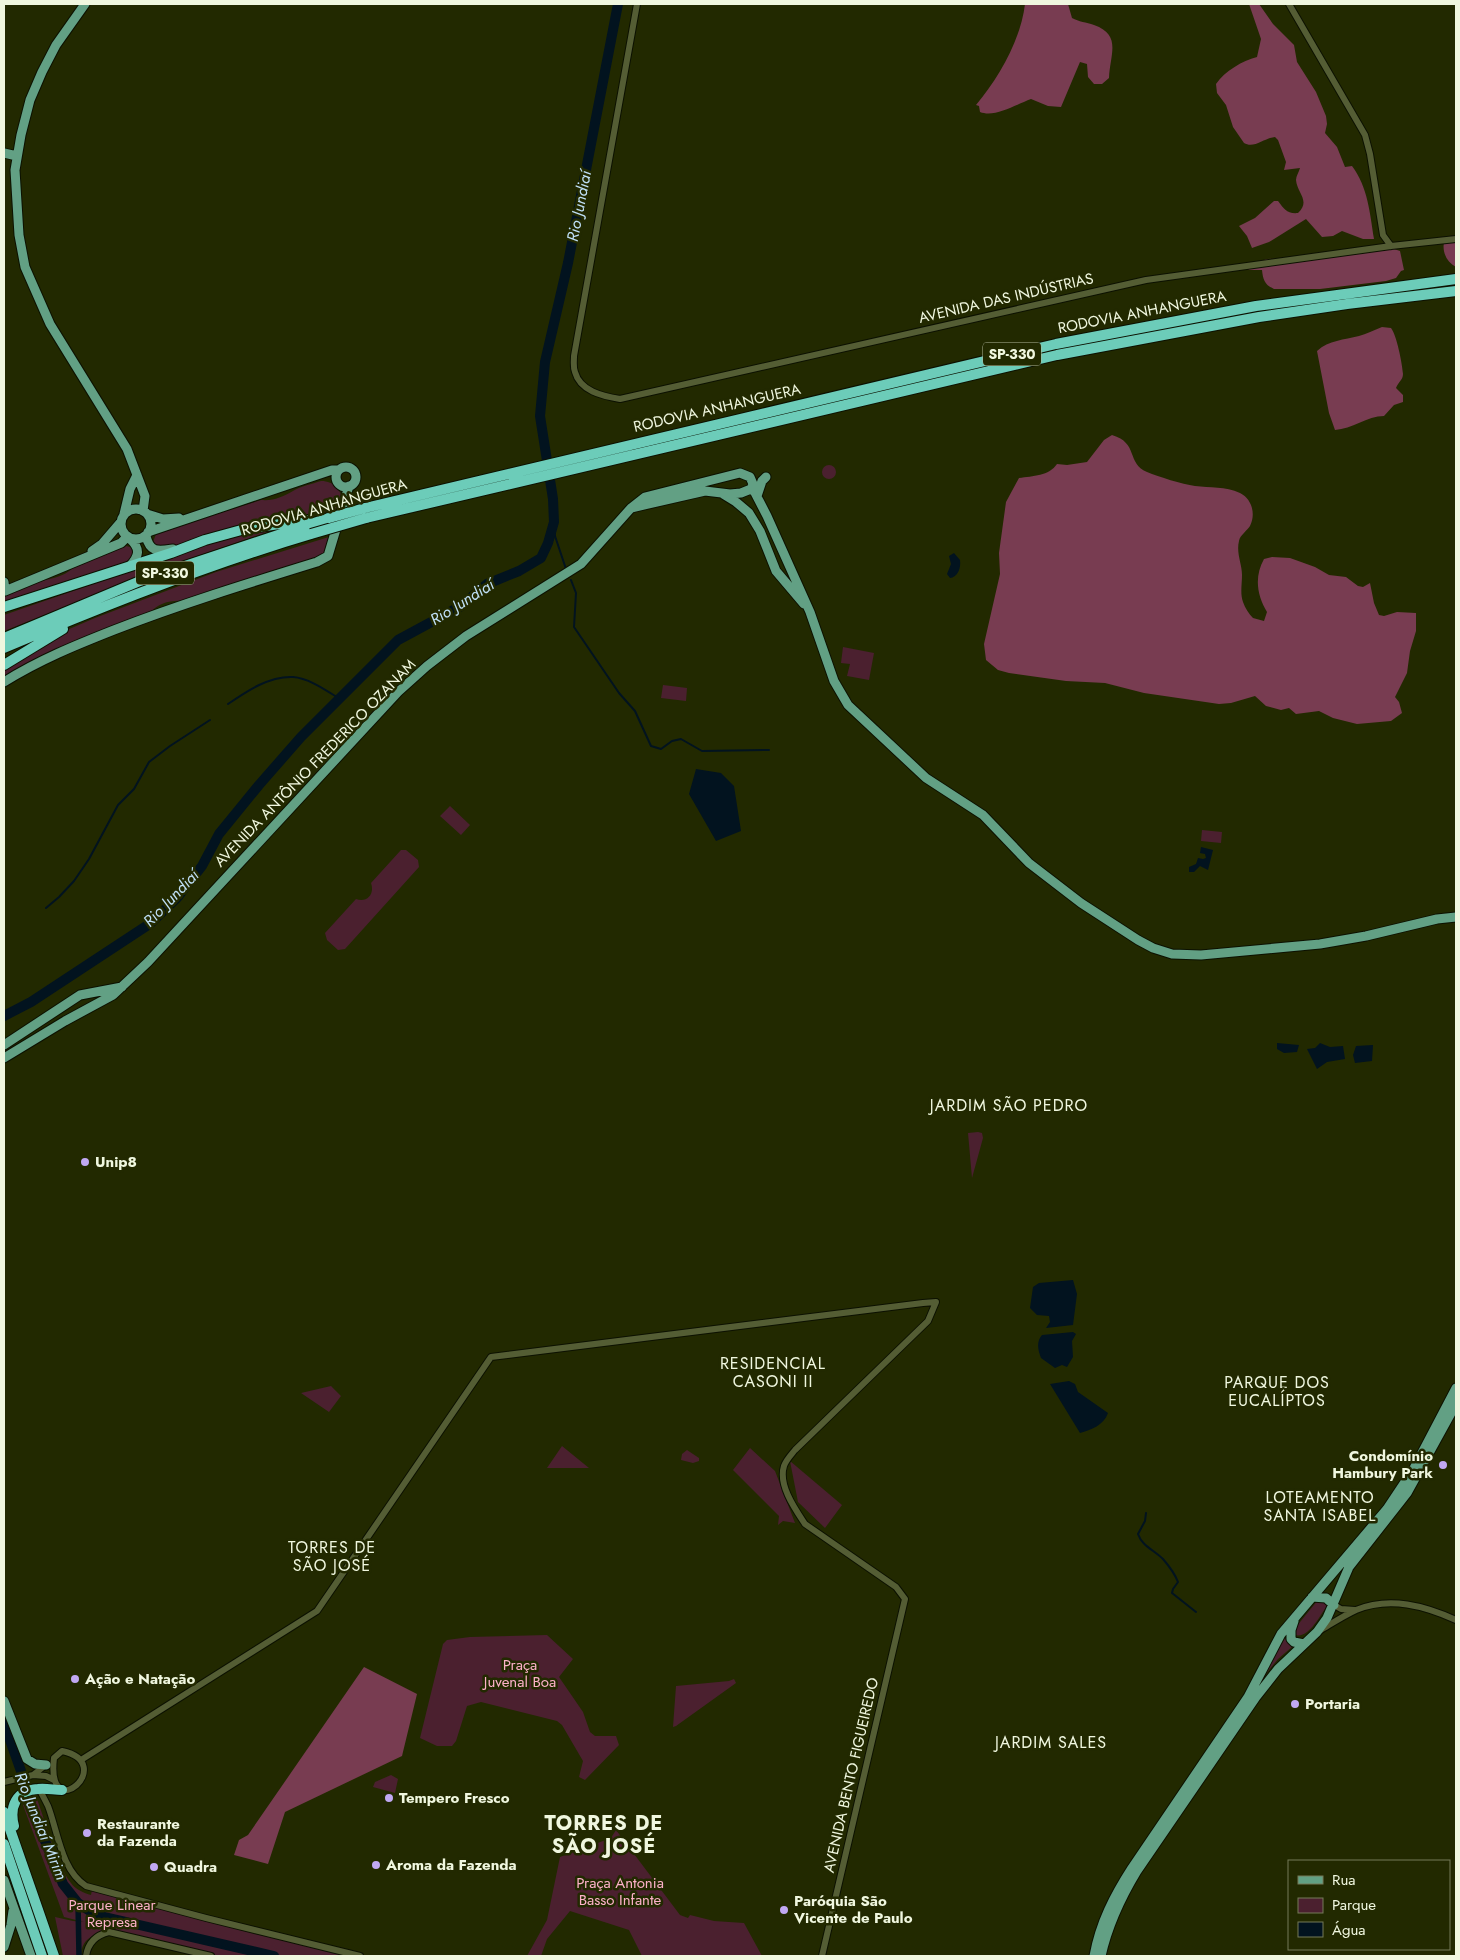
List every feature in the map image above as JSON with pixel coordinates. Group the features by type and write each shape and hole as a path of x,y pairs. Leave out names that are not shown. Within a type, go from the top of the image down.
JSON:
{"highway":[{"name":"RODOVIA ANHANGUERA","path":"4,638 140,581 329,518 365,513 527,481 574,463 1056,344 1256,306 1456,279"},
{"name":"RODOVIA ANHANGUERA","path":"4,648 117,600 311,534 365,513 526,469 574,463 1066,353 1259,317 1347,304 1456,292"},
{"path":"4,608 183,547 245,529 329,518"},
{"path":"4,665 59,631 117,600"},
{"path":"33,1897 12,1817 13,1804 21,1794 37,1789 52,1785 62,1790"},
{"path":"4,1812 54,1956"},
{"path":"4,1844 42,1956"}],"main road":[{"path":"85,4 56,45 30,100 15,170 19,235 26,267 50,324 128,449 145,496 145,512 151,523 148,534 149,546 155,550 183,547"},
{"path":"4,153 17,156"},
{"path":"4,588 95,554 128,538 140,539 184,519 332,470 346,467 354,472 355,481 342,484 314,476"},
{"path":"4,682 66,649 130,624 201,598 317,562 328,556 345,502 342,484 336,473 338,470"},
{"path":"683,492 740,473 750,477 752,487 810,612 834,681 848,705 926,778 983,815 1029,863 1081,903 1153,948 1186,956 1320,944 1366,936 1437,919 1456,917"},
{"path":"86,556 102,544 120,523 130,489 137,475"},
{"path":"757,496 762,481 766,476"},
{"path":"719,492 722,478"},
{"path":"683,492 705,490 730,494 741,493 752,487"},
{"name":"AVENIDA ANTÔNIO FREDERICO OZANAM","path":"4,1058 113,995 122,987 148,962 398,692 427,666 466,636 581,564 631,508 683,492"},
{"path":"719,492 736,502 749,513 760,532 776,572 810,612"},
{"path":"124,514 133,509 163,519 184,519"},
{"path":"120,523 121,528 128,538 135,543 139,552 138,558 130,566"},
{"path":"776,572 785,574 790,567"},
{"path":"4,1045 77,997 101,990 122,987"},
{"path":"77,997 82,999 85,1004 83,1012"},
{"path":"1094,1956 1101,1926 1115,1894 1248,1697 1281,1634 1402,1489 1456,1388"},
{"path":"1101,1956 1110,1921 1121,1897 1137,1871 1256,1697 1278,1669 1317,1632 1334,1605 1349,1567 1407,1493 1456,1404"},
{"path":"1312,1597 1326,1598 1334,1605"},
{"path":"1295,1619 1291,1630 1291,1639 1294,1642 1304,1644"},
{"path":"4,1701 27,1759 35,1764 46,1765"},
{"path":"4,1880 31,1956"},
{"path":"4,1947 13,1918 13,1906"}],"street":[{"name":"AVENIDA DAS INDÚSTRIAS","path":"637,4 574,356 575,373 586,389 604,396 620,399 1146,280 1391,246 1456,239"},
{"path":"1289,4 1365,135 1370,154 1383,235 1391,246"},
{"name":"AVENIDA BENTO FIGUEIREDO","path":"81,1760 317,1611 491,1357 936,1302 928,1322 795,1450 786,1460 783,1467 782,1475 786,1489 796,1511 805,1524 896,1586 905,1599 822,1956"},
{"path":"1317,1632 1356,1610 1380,1604 1400,1603 1419,1606 1456,1620"},
{"path":"1334,1605 1341,1609 1356,1610"},
{"path":"32,1776 62,1752 69,1753 81,1760 84,1772 76,1788 70,1791 62,1790"},
{"path":"48,1806 54,1758"},
{"path":"4,1782 32,1776 46,1776 52,1785"},
{"path":"37,1789 48,1806 70,1868 79,1881 86,1886 360,1956"},
{"path":"86,1956 88,1948 95,1938 109,1932 211,1956"}],"green space":[{"path":"826,465 832,465 836,472 832,479 826,479 822,475 822,469"},
{"path":"321,481 331,483 338,489 342,497 342,507 219,532 173,546 158,546 153,542 156,534 161,532 261,500 278,498 299,488"},
{"path":"276,529 165,567 4,631 4,615 237,534"},
{"path":"332,536 325,553 318,557 184,601 165,603 156,607 149,614 4,679 4,669 67,630 216,572"},
{"path":"126,546 134,548 132,561 4,603 4,597 36,583 62,575 73,568"},
{"path":"843,647 874,653 869,680 847,676 850,664 841,663"},
{"path":"663,685 687,688 686,701 661,698"},
{"path":"450,806 470,825 461,835 440,816"},
{"path":"1202,830 1222,832 1221,843 1201,841"},
{"path":"401,850 406,850 418,860 419,867 345,949 338,950 327,940 325,933 356,899 364,900 369,897 372,891 371,883"},
{"path":"968,1133 982,1133 983,1138 972,1178"},
{"path":"331,1386 341,1396 329,1412 301,1393"},
{"path":"562,1446 589,1468 547,1468"},
{"path":"750,1448 775,1471 795,1523 783,1521 778,1525 779,1516 733,1470"},
{"path":"687,1450 699,1458 699,1461 693,1463 681,1460 682,1454"},
{"path":"790,1461 842,1505 825,1528 798,1502"},
{"path":"1318,1600 1324,1602 1327,1606 1309,1630 1300,1635 1295,1635 1296,1627"},
{"name":"Praça Juvenal Boa","path":"547,1635 573,1659 559,1677 583,1712 590,1732 595,1736 616,1736 619,1745 585,1780 579,1777 583,1761 562,1725 557,1721 481,1702 467,1706 456,1741 452,1746 437,1746 420,1738 443,1644 447,1640 470,1637"},
{"path":"1284,1636 1287,1642 1293,1646 1278,1659 1264,1676"},
{"path":"734,1679 736,1683 673,1727 676,1686"},
{"path":"391,1775 398,1779 395,1793 373,1787 375,1782"},
{"name":"Parque Linear Represa","path":"37,1799 61,1866 73,1885 83,1892 91,1895 92,1890 221,1925 354,1956 212,1956 105,1931 96,1934 85,1942 81,1950 81,1956 63,1956 55,1917 84,1922 64,1917 23,1805"},
{"name":"Praça Antonia Basso Infante","path":"616,1830 680,1915 688,1918 690,1915 714,1921 744,1923 762,1956 642,1956 629,1930 570,1911 547,1939 541,1956 527,1956 547,1920 560,1857 611,1838"}],"shaded area":[{"path":"1025,4 1068,4 1072,18 1103,29 1108,34 1112,46 1109,78 1102,84 1094,84 1088,77 1087,64 1080,62 1061,107 1048,106 1031,99 999,112 980,112 979,106 976,105 993,83 1008,57 1019,31"},
{"path":"1249,4 1259,4 1273,24 1294,45 1297,62 1316,92 1326,116 1325,133 1337,147 1345,167 1352,166 1362,183 1370,210 1374,239 1363,239 1342,231 1333,236 1322,237 1306,219 1269,242 1252,248 1247,236 1239,226 1255,218 1274,201 1278,201 1291,213 1298,213 1303,205 1296,180 1300,168 1284,170 1286,162 1278,140 1275,137 1252,145 1244,143 1233,127 1226,105 1217,93 1216,84 1224,75 1240,64 1257,57 1261,39"},
{"path":"1456,236 1456,267 1446,257 1444,242"},
{"path":"1388,247 1400,251 1404,270 1396,278 1386,281 1320,289 1274,289 1265,282 1262,270 1249,270 1247,268 1252,264 1267,259"},
{"path":"1382,327 1391,328 1397,343 1403,374 1396,388 1403,395 1403,402 1394,405 1384,416 1335,430 1329,413 1317,351 1332,342 1359,336"},
{"path":"1112,435 1126,443 1136,464 1147,472 1190,485 1229,489 1240,493 1247,499 1252,507 1253,517 1250,526 1240,539 1238,550 1242,571 1242,599 1246,609 1253,618 1264,621 1267,612 1259,593 1258,579 1264,559 1272,557 1290,558 1315,567 1329,575 1346,577 1358,586 1363,587 1370,583 1374,603 1379,615 1384,616 1397,612 1416,613 1416,631 1410,651 1407,673 1395,697 1399,702 1402,713 1391,721 1357,724 1333,718 1319,711 1296,714 1289,708 1281,710 1266,706 1255,696 1231,703 1219,704 1144,693 1105,683 1066,681 1009,673 998,670 986,660 984,644 1000,574 999,553 1006,502 1019,478 1045,473 1057,464 1067,465 1087,462 1104,440"},
{"path":"364,1667 417,1694 402,1756 285,1812 268,1864 234,1855 239,1840 248,1835"}],"water":[{"path":"954,553 960,560 960,566 957,574 950,578 947,574 951,564 949,556"},
{"path":"696,769 721,773 734,786 741,831 716,841 689,794"},
{"path":"1201,847 1213,850 1208,870 1200,866 1194,872 1189,872 1189,867 1196,864 1198,858 1206,858 1205,854 1200,853"},
{"path":"1277,1043 1299,1045 1297,1052 1284,1053 1277,1049"},
{"path":"1320,1043 1330,1047 1343,1046 1345,1059 1327,1062 1317,1069 1307,1049 1315,1048"},
{"path":"1373,1045 1372,1061 1355,1063 1353,1055 1356,1046"},
{"path":"1073,1280 1077,1294 1073,1325 1046,1328 1050,1322 1049,1316 1037,1315 1030,1308 1033,1287 1039,1283"},
{"path":"1073,1332 1076,1334 1072,1341 1073,1357 1067,1367 1062,1365 1055,1368 1041,1358 1038,1346 1042,1335"},
{"path":"1069,1381 1075,1384 1078,1392 1108,1413 1103,1421 1093,1429 1080,1433 1050,1384"}],"waterway":[{"name":"Rio Jundiaí","path":"4,1016 31,1002 151,923 177,898 202,866 219,834 259,785 301,737 398,640 461,606 487,584 519,571 541,558 554,522 553,499 540,416 545,362 568,263 618,4"},
{"path":"554,522 555,536 566,569"},
{"path":"571,580 576,593 574,627 619,693 635,711 651,746 661,749 672,741 681,739 702,751 769,750"},
{"path":"228,704 259,685 284,677 299,678 318,685 340,699"},
{"path":"46,908 74,881 89,859 118,805 134,789 149,762 210,720"},
{"path":"1146,1513 1145,1521 1138,1534 1140,1538 1145,1545 1163,1559 1174,1573 1178,1582 1172,1593 1196,1612"},
{"name":"Rio Jundiaí Mirim","path":"4,1723 21,1771 30,1805 63,1884 78,1903 96,1915 274,1956"},
{"path":"78,1903 79,1956"}],"place":[{"name":"Unip8","path":"85,1162"},
{"name":"Condomínio Hambury Park","path":"1443,1465"},
{"name":"Ação e Natação","path":"75,1679"},
{"name":"Portaria","path":"1295,1704"},
{"name":"Tempero Fresco","path":"389,1798"},
{"name":"Restaurante da Fazenda","path":"87,1833"},
{"name":"Aroma da Fazenda","path":"376,1865"},
{"name":"Quadra","path":"154,1867"},
{"name":"Paróquia São Vicente de Paulo","path":"784,1910"}],"district":[{"name":"JARDIM SÃO PEDRO","path":"1009,1105"},
{"name":"RESIDENCIAL CASONI II","path":"773,1372"},
{"name":"PARQUE DOS EUCALÍPTOS","path":"1277,1391"},
{"name":"LOTEAMENTO SANTA ISABEL","path":"1320,1506"},
{"name":"TORRES DE SÃO JOSÉ","path":"332,1556"},
{"name":"JARDIM SALES","path":"1051,1742"},
{"name":"TORRES DE SÃO JOSÉ","path":"604,1834"}]}
